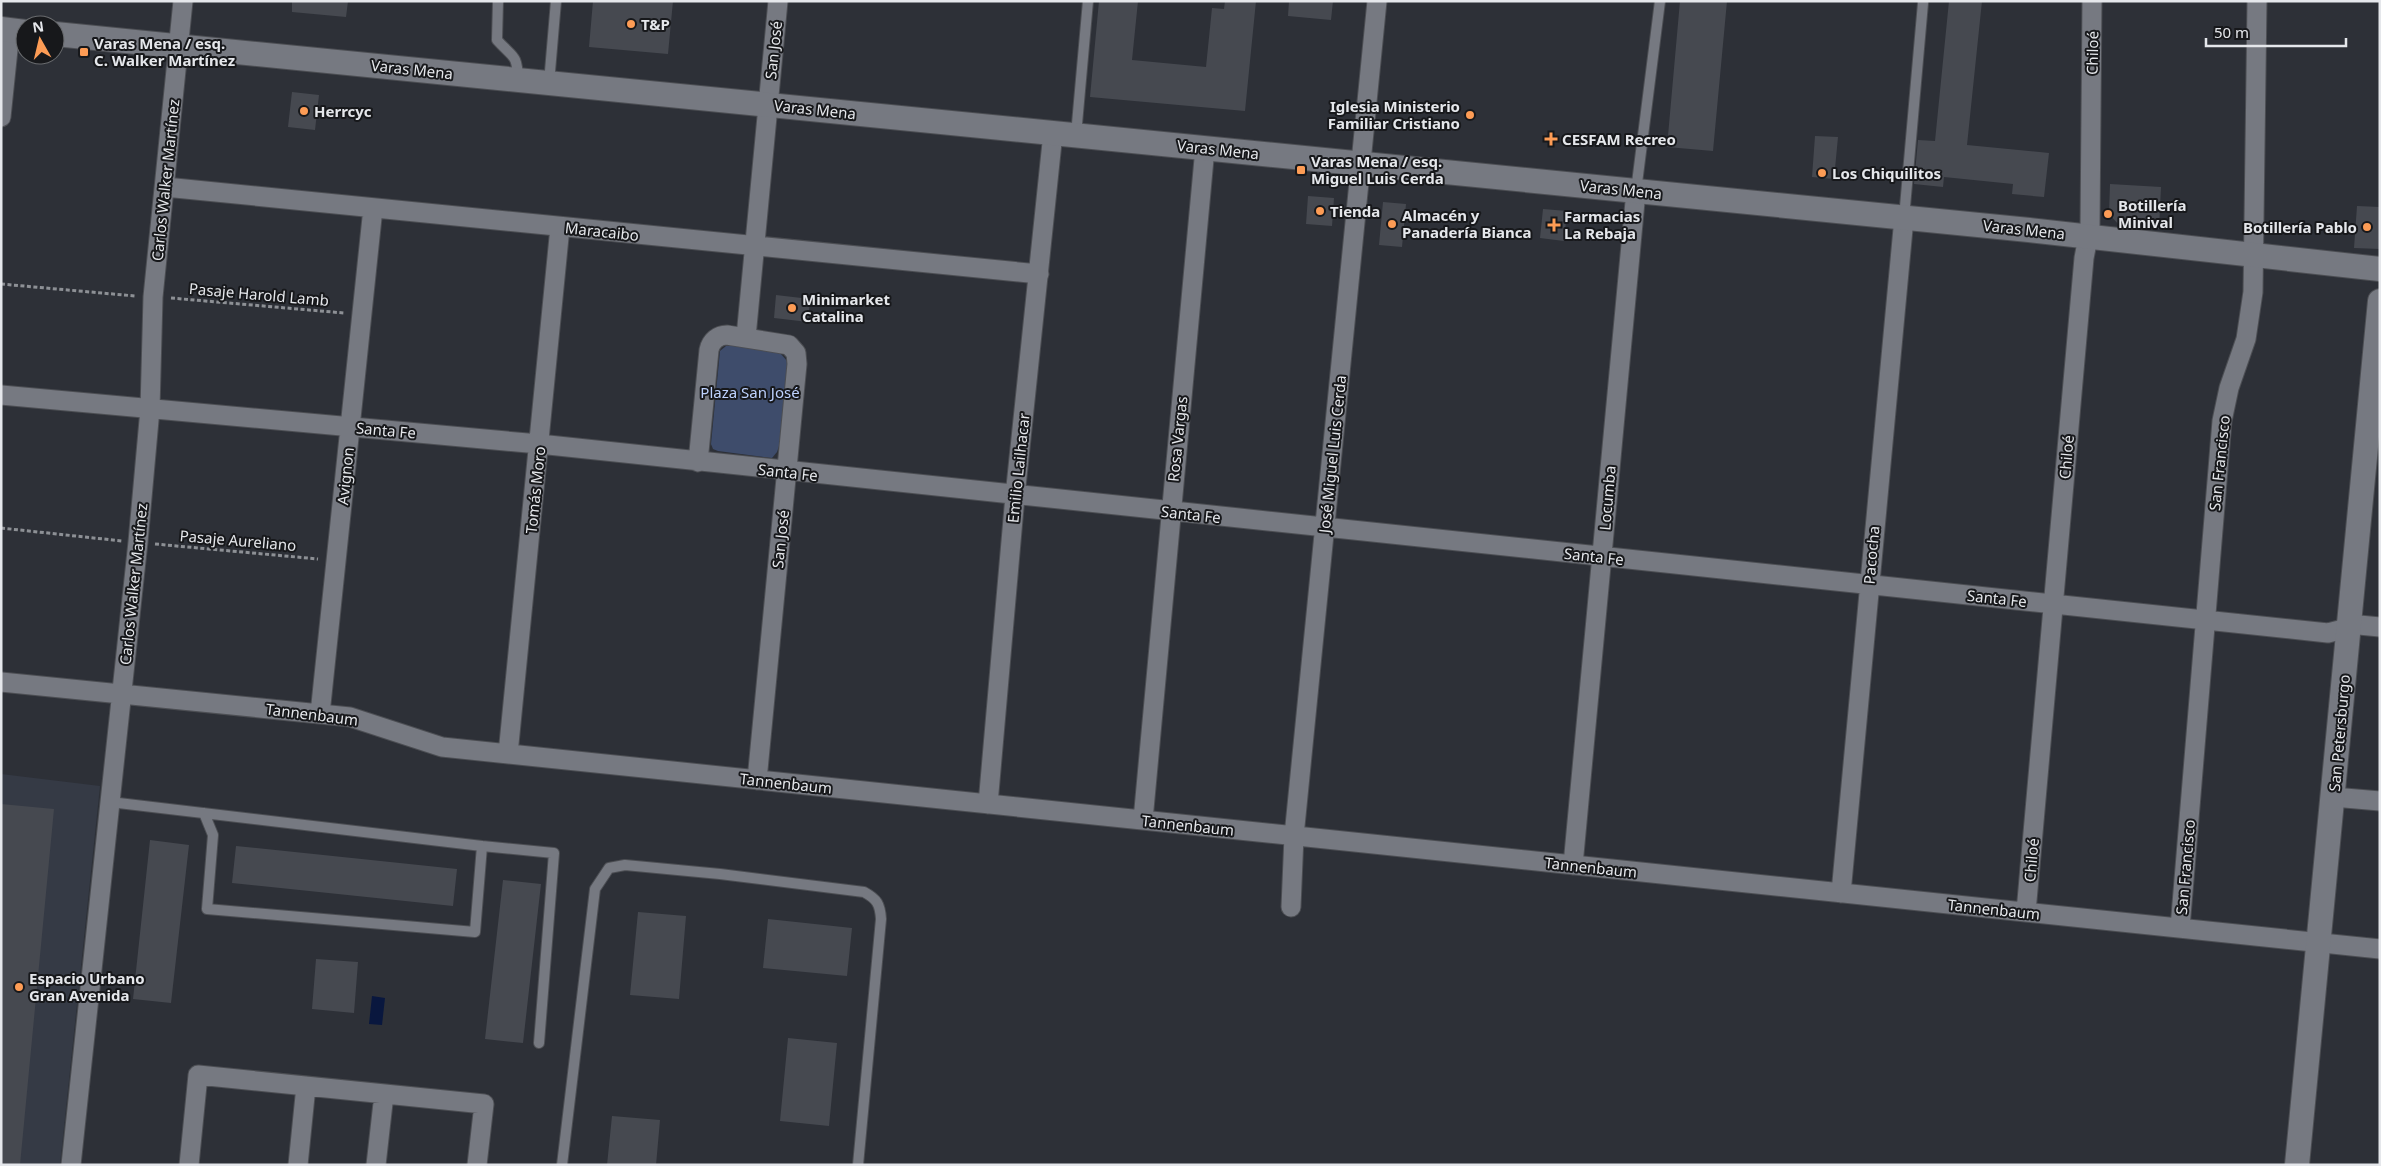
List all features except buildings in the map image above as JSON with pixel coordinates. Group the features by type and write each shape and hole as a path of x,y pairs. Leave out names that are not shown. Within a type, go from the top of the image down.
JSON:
{"street":[{"name":"Carlos Walker Martínez","path":"71,1165 122,694 131,542 150,409 154,297 183,1"},
{"name":"San José","path":"746,337 778,1"},
{"name":"José Miguel Luis Cerda","path":"1291,907 1294,836 1377,1"},
{"name":"Chiloé","path":"2026,912 2084,258 2090,227 2092,1"},
{"name":"San Francisco","path":"2180,928 2222,421 2229,388 2246,339 2253,292 2257,1"},
{"path":"1,117 12,30"},
{"name":"Varas Mena","path":"65,35 2088,236 2380,269"},
{"name":"Emilio Lailhacar","path":"988,804 1015,496 1039,274 1064,134"},
{"name":"Rosa Vargas","path":"1143,820 1170,512 1206,148"},
{"name":"Maracaibo","path":"165,187 1039,274"},
{"name":"Locumba","path":"1572,865 1636,191"},
{"name":"Avignon","path":"320,714 373,208"},
{"name":"Pacocha","path":"1841,893 1868,585 1904,218"},
{"name":"Tomás Moro","path":"508,754 560,227"},
{"name":"San Petersburgo","path":"2297,1165 2380,301"},
{"name":"San José","path":"698,462 710,346 716,338 723,335 786,343 795,350 797,356 787,472 757,780"},
{"name":"Santa Fe","path":"1,395 539,444 787,472 2328,633 2359,625 2380,626"},
{"name":"Tannenbaum","path":"1,682 320,714 367,721 429,744 508,754 2380,949"},
{"path":"2332,797 2380,801"},
{"path":"189,1165 198,1075 484,1104 477,1165"},
{"path":"298,1165 306,1086"},
{"path":"376,1165 384,1094"}],"lane":[{"path":"498,1 497,40 514,55 518,62 518,79"},
{"path":"549,82 556,1"},
{"path":"1064,134 1088,1"},
{"path":"1636,191 1660,1"},
{"path":"1904,218 1923,3"},
{"path":"110,802 554,853 539,1043"},
{"path":"204,813 213,835 207,909 475,932 482,846"},
{"path":"562,1165 595,889 609,868 624,865 720,874 864,892 876,899 880,906 881,919 858,1165"}],"path":[{"path":"1,284 134,296"},
{"name":"Pasaje Harold Lamb","path":"154,297 362,315"},
{"name":"Pasaje Aureliano","path":"1,528 336,561"}],"shaded area":[{"path":"1,774 100,786 60,1165 1,1165"},
{"path":"372,996 385,998 382,1025 369,1024"}],"green space":[{"name":"Plaza San José","path":"734,345 780,353 788,362 780,443 777,452 772,458 718,451 713,449 711,444 720,351 726,346"}],"place":[{"name":"T&P","path":"631,24"},
{"name":"Varas Mena / esq. C. Walker Martínez","path":"84,52"},
{"name":"Herrcyc","path":"304,111"},
{"name":"Iglesia Ministerio Familiar Cristiano","path":"1470,115"},
{"name":"CESFAM Recreo","path":"1551,139"},
{"name":"Varas Mena / esq. Miguel Luis Cerda","path":"1301,170"},
{"name":"Los Chiquilitos","path":"1822,173"},
{"name":"Tienda","path":"1320,211"},
{"name":"Botillería Minival","path":"2108,214"},
{"name":"Almacén y Panadería Bianca","path":"1392,224"},
{"name":"Farmacias La Rebaja","path":"1554,225"},
{"name":"Botillería Pablo","path":"2367,227"},
{"name":"Minimarket Catalina","path":"792,308"},
{"name":"Espacio Urbano Gran Avenida","path":"19,987"}]}
